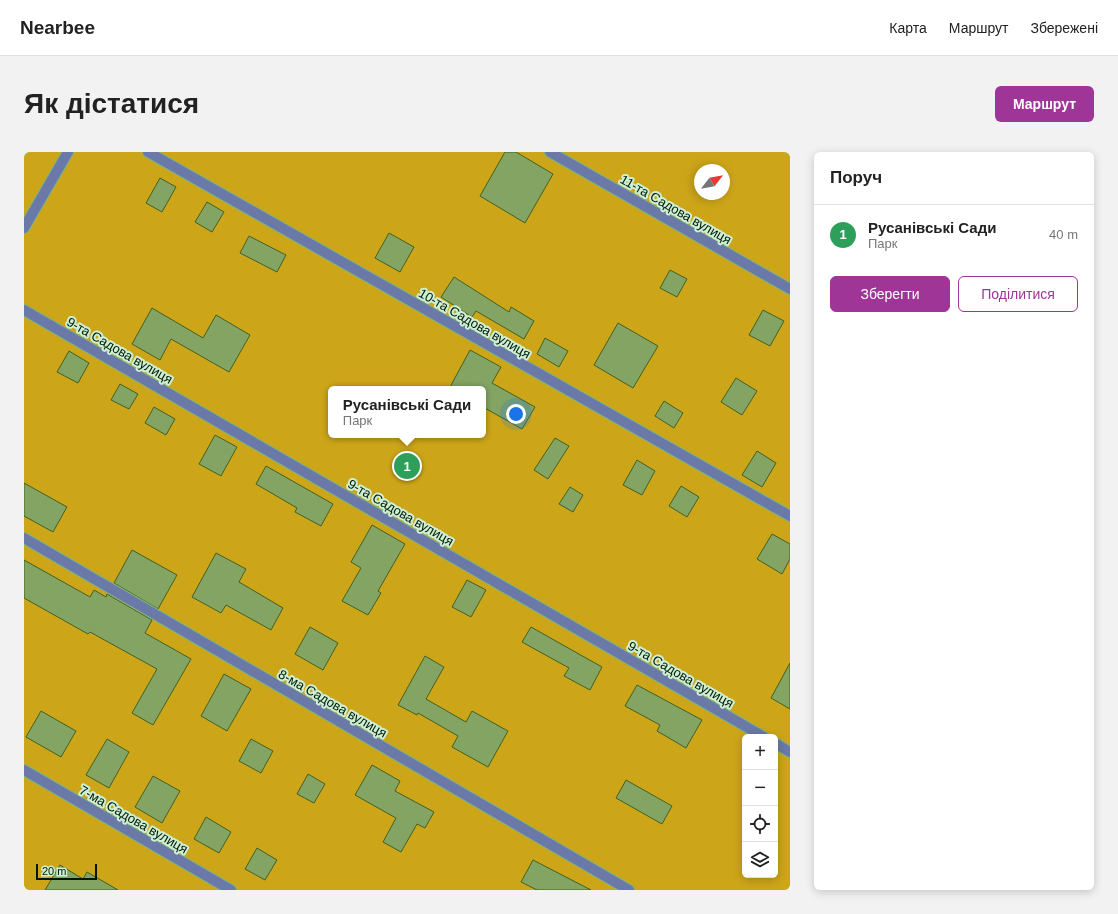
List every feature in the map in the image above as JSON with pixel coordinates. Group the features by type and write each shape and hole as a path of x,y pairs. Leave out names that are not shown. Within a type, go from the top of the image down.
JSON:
{"street":[{"path":"24,228 68,152"},
{"name":"10-та Садова вулиця","path":"148,152 790,516"},
{"name":"11-та Садова вулиця","path":"550,152 790,289"},
{"name":"9-та Садова вулиця","path":"24,310 759,734"},
{"name":"8-ма Садова вулиця","path":"24,538 629,890"},
{"path":"778,745 790,752"},
{"name":"7-ма Садова вулиця","path":"24,770 231,890"}],"shaded area":[{"path":"24,152 790,152 790,890 24,890"}],"building":[{"path":"505,152 516,152 553,174 525,223 480,196"},
{"path":"160,178 176,187 162,212 146,203"},
{"path":"207,202 224,212 212,232 195,222"},
{"path":"389,233 414,247 400,272 375,258"},
{"path":"249,236 286,255 277,272 240,253"},
{"path":"670,270 687,279 677,297 660,288"},
{"path":"454,277 509,312 511,307 534,321 524,339 476,311 472,317 441,297"},
{"path":"152,308 203,338 216,315 250,335 229,372 171,339 160,360 132,344"},
{"path":"763,310 784,321 770,346 749,335"},
{"path":"618,323 658,346 633,388 594,365"},
{"path":"545,338 568,351 559,367 537,354"},
{"path":"470,350 501,367 492,383 535,407 522,429 486,409 486,386 451,386"},
{"path":"69,351 89,363 78,383 57,372"},
{"path":"736,378 757,391 742,415 721,402"},
{"path":"120,384 138,394 129,409 111,400"},
{"path":"664,401 683,413 674,428 655,416"},
{"path":"154,407 175,419 166,435 145,423"},
{"path":"215,435 237,447 221,476 199,464"},
{"path":"555,438 569,446 548,479 534,470"},
{"path":"757,451 776,463 762,487 742,475"},
{"path":"637,460 655,471 642,495 623,485"},
{"path":"266,466 333,504 321,526 295,512 297,508 256,484"},
{"path":"24,483 67,507 53,532 24,516"},
{"path":"681,486 699,497 687,517 669,506"},
{"path":"570,487 583,495 573,512 559,504"},
{"path":"372,525 405,544 378,591 381,593 368,615 342,601 361,568 351,562"},
{"path":"772,534 790,544 790,559 782,574 757,559"},
{"path":"132,550 177,575 158,609 114,583"},
{"path":"216,553 246,569 239,582 283,608 271,630 226,605 221,613 192,597"},
{"path":"24,560 90,597 94,590 106,597 107,594 152,620 145,633 191,659 153,725 132,713 157,669 90,632 88,634 24,598"},
{"path":"467,580 486,590 471,617 452,607"},
{"path":"310,627 338,643 323,670 295,654"},
{"path":"531,627 602,667 590,690 564,676 569,668 522,642"},
{"path":"425,656 444,667 426,699 466,722 472,711 508,731 488,767 452,747 458,736 418,713 417,715 398,705"},
{"path":"790,663 790,709 771,698"},
{"path":"224,674 251,689 227,731 201,716"},
{"path":"637,685 702,720 686,748 657,731 660,725 625,706"},
{"path":"41,711 76,731 61,757 26,737"},
{"path":"107,739 129,752 109,788 86,775"},
{"path":"251,739 273,751 261,773 239,761"},
{"path":"372,765 400,781 395,791 434,812 425,828 417,824 401,852 383,842 396,818 355,795"},
{"path":"308,774 325,784 314,803 297,794"},
{"path":"153,776 180,791 162,823 135,807"},
{"path":"626,780 672,806 662,824 616,798"},
{"path":"206,817 231,832 219,853 194,839"},
{"path":"257,848 277,860 265,880 245,869"},
{"path":"533,860 591,890 537,890 521,882"},
{"path":"60,865 83,879 87,872 118,890 45,890"}],"place":[{"name":"Русанівські Сади","path":"407,466"}]}
